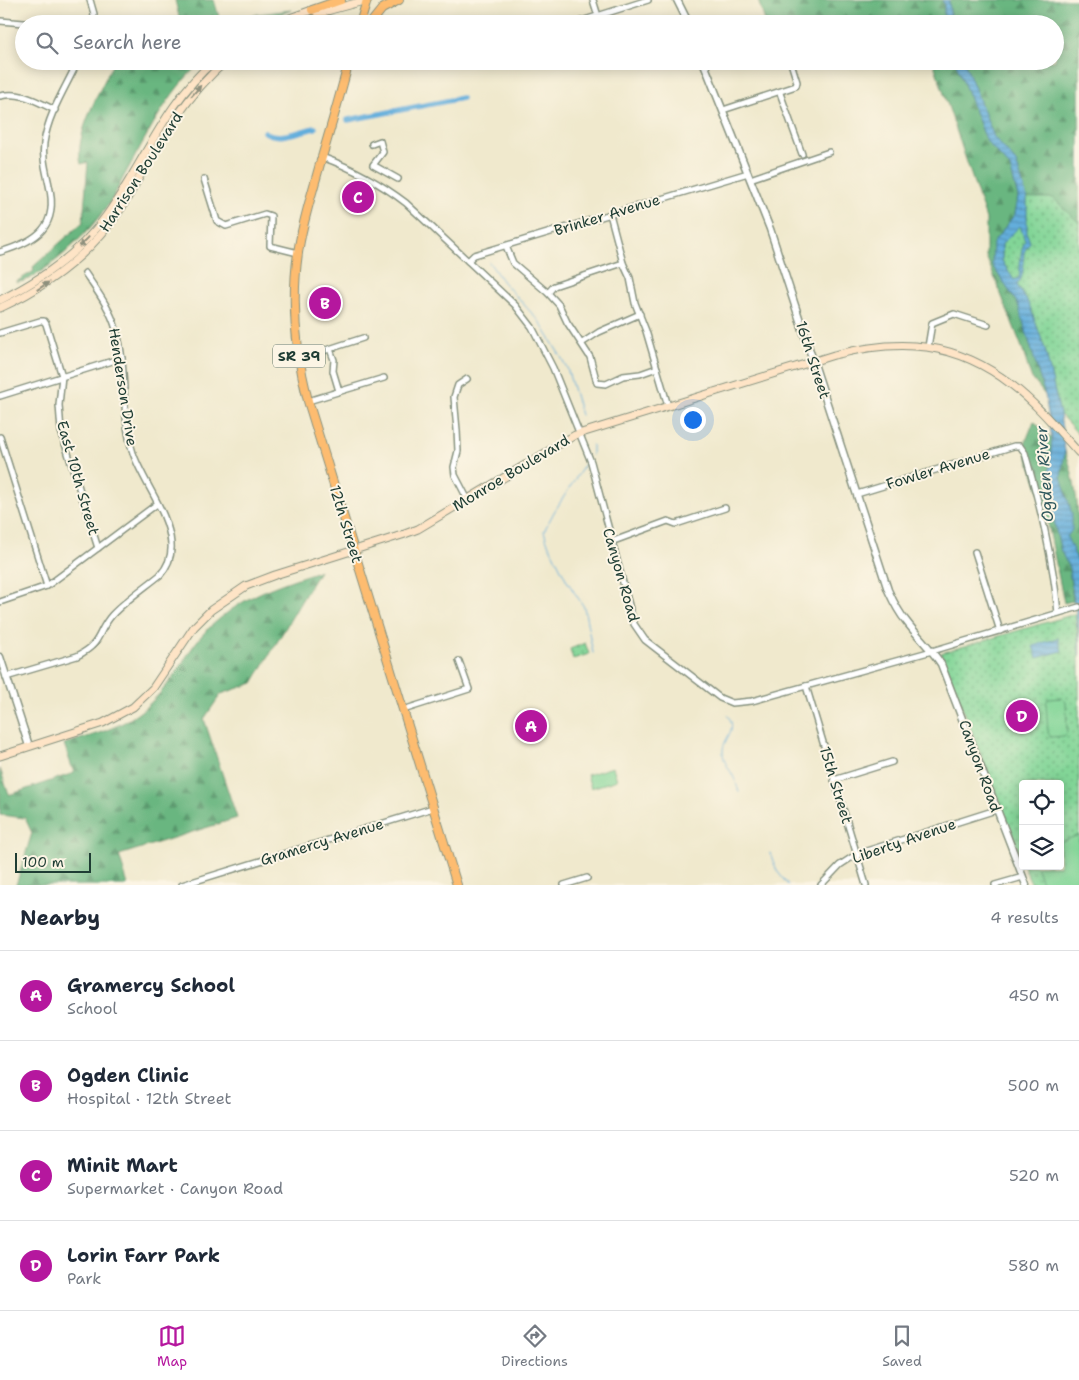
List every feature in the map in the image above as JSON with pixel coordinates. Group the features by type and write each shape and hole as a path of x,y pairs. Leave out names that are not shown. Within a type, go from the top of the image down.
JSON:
{"main road":[{"path":"298,15 341,0"},
{"path":"312,10 323,12 367,0"},
{"path":"363,15 367,0"},
{"path":"377,15 382,9 399,0"},
{"path":"320,15 323,12"},
{"name":"Harrison Boulevard","path":"0,300 31,284 52,270 86,240 115,204 178,101 205,70"},
{"name":"Harrison Boulevard","path":"0,308 36,290 58,276 92,245 117,215 184,105 216,70"},
{"name":"SR 39","path":"322,157 346,70"},
{"name":"12th Street","path":"322,157 304,219 298,253 294,308 302,375 308,401 457,885"},
{"name":"Monroe Boulevard","path":"0,756 103,723 133,707 153,688 194,627 211,610 242,588 275,574 413,531 580,433 814,362 872,346 928,347 956,355 992,371 1014,386 1079,453"}],"street":[{"path":"90,0 94,15"},
{"path":"593,0 598,15"},
{"path":"601,15 648,0"},
{"path":"677,0 684,15"},
{"path":"0,21 15,22"},
{"path":"0,252 30,241 46,226 52,206 43,145 46,131 74,70"},
{"name":"16th Street","path":"707,70 770,229 888,590 906,622 932,651"},
{"path":"723,110 792,89 798,84 793,70"},
{"path":"780,93 802,154"},
{"path":"0,96 11,94 23,95 55,110"},
{"path":"372,144 380,141 383,152 373,165 398,179"},
{"name":"Brinker Avenue","path":"468,261 474,256 610,214 829,152"},
{"name":"Canyon Road","path":"322,157 346,166 390,191 411,207 515,305 532,327 553,368 580,433 597,483 630,614 637,630 645,640 720,698 738,703 752,701 932,651 944,673 1026,885"},
{"path":"204,179 219,224 226,226 265,214 271,216 270,246 298,253"},
{"path":"610,214 623,263 630,278 635,303 646,331 668,406"},
{"path":"506,246 513,262 559,305 567,322 590,357 597,383 601,385 606,384 622,376 640,374 656,368"},
{"path":"548,293 554,286 623,263"},
{"name":"Henderson Drive","path":"6,677 88,651 95,645 106,623 113,614 160,575 166,568 170,558 171,544 165,519 139,469 130,439 122,358 116,327 110,312 85,273"},
{"path":"582,343 599,332 640,314"},
{"path":"928,347 932,323 954,314 988,325"},
{"name":"East 10th Street","path":"0,333 40,320 44,321 62,376 59,405 61,431 98,548"},
{"path":"323,351 363,338"},
{"path":"330,348 334,360 333,371 339,391"},
{"path":"0,396 122,358"},
{"path":"308,401 384,378"},
{"path":"467,379 458,385 454,397 458,444 454,467 455,475 468,500"},
{"path":"0,437 47,586"},
{"name":"Fowler Avenue","path":"857,494 1005,448 1020,446 1025,453 1041,509 1055,578 1058,613"},
{"path":"0,602 47,586 157,504"},
{"path":"611,542 668,521 676,524 725,508"},
{"path":"975,552 1000,631"},
{"path":"932,651 1079,607"},
{"path":"0,657 29,746"},
{"path":"403,710 469,689 459,661"},
{"name":"15th Street","path":"806,686 866,885"},
{"path":"834,780 892,762"},
{"name":"Gramercy Avenue","path":"182,885 433,808"},
{"name":"Liberty Avenue","path":"821,885 840,865 857,854 996,810"},
{"path":"995,885 1022,877"},
{"path":"564,885 587,878"}],"green space":[{"path":"175,0 214,0 218,15 179,15"},
{"path":"758,0 942,0 944,4 944,15 763,15"},
{"path":"949,0 1079,0 1079,223 1053,198 1027,198 1016,162 994,137 968,70 1064,70 1064,15 950,15"},
{"path":"292,10 276,15 255,15"},
{"path":"110,70 193,70 179,86 158,116 111,201 100,216 77,242 51,264 30,278 16,282 34,271 33,267 83,222 88,162 81,164 81,139 96,98"},
{"path":"936,70 959,70 987,142 1010,167 1018,197 1015,214 1006,225 992,265 1018,304 1045,395 1031,377 1021,345 986,256 986,219"},
{"path":"1027,198 1053,198 1079,223 1079,435 1060,414 1045,349 1029,304 1002,261 1002,244 1026,219"},
{"path":"1034,421 1052,439 1049,477 1055,526 1061,551 1069,568 1073,601 1064,603 1045,509 1024,446"},
{"path":"1065,451 1076,493 1079,564 1066,537 1061,476"},
{"path":"319,571 253,683 221,694 204,719 237,818 119,855 128,885 16,885 32,833 25,818 0,815 0,769 9,795 74,773 64,744 112,728 125,722 149,705 172,678 203,634 234,608 260,593"},
{"path":"1075,614 1079,648 1079,885 1032,885 1026,870 1064,870 1064,780 1019,780 1019,852 941,653"},
{"path":"585,643 589,654 573,659 570,649"},
{"path":"1062,698 1066,702 1067,733 1064,736 1051,737 1048,733 1046,703 1048,699"},
{"path":"613,767 617,780 591,788 587,775"},
{"path":"1079,835 1079,885 1043,885 1037,870 1064,870 1064,841"}],"water":[{"path":"942,0 949,0 950,15 944,15"},
{"path":"959,70 968,70 994,137 1016,162 1027,198 1027,234 1030,242 1024,253 1022,274 1017,285 1029,304 1045,349 1060,414 1065,451 1061,476 1072,514 1072,530 1067,537 1079,564 1079,635 1069,568 1061,551 1055,526 1049,477 1052,439 1045,395 1018,304 992,265 993,243 1015,214 1018,197 1010,167 987,142","holes":["1020,226 1025,241 1019,278 1014,280 1002,261 1002,244"]},
{"path":"1058,638 1062,651 1037,658 1033,646"}],"waterway":[{"path":"348,120 462,98"},
{"path":"265,132 277,136 315,128"},
{"path":"489,262 503,282 539,321 561,357 567,368 581,415"},
{"path":"592,445 592,455"},
{"path":"585,464 544,531 567,581 584,607 593,653"},
{"path":"728,716 732,726 723,747 723,755 739,792"},
{"path":"770,853 777,871 788,885"}],"place":[{"name":"Minit Mart","path":"358,197"},
{"name":"Ogden Clinic","path":"325,303"},
{"name":"Lorin Farr Park","path":"1022,716"},
{"name":"Gramercy School","path":"531,726"}],"water label":[{"name":"Ogden River","path":"1044,474"}]}
